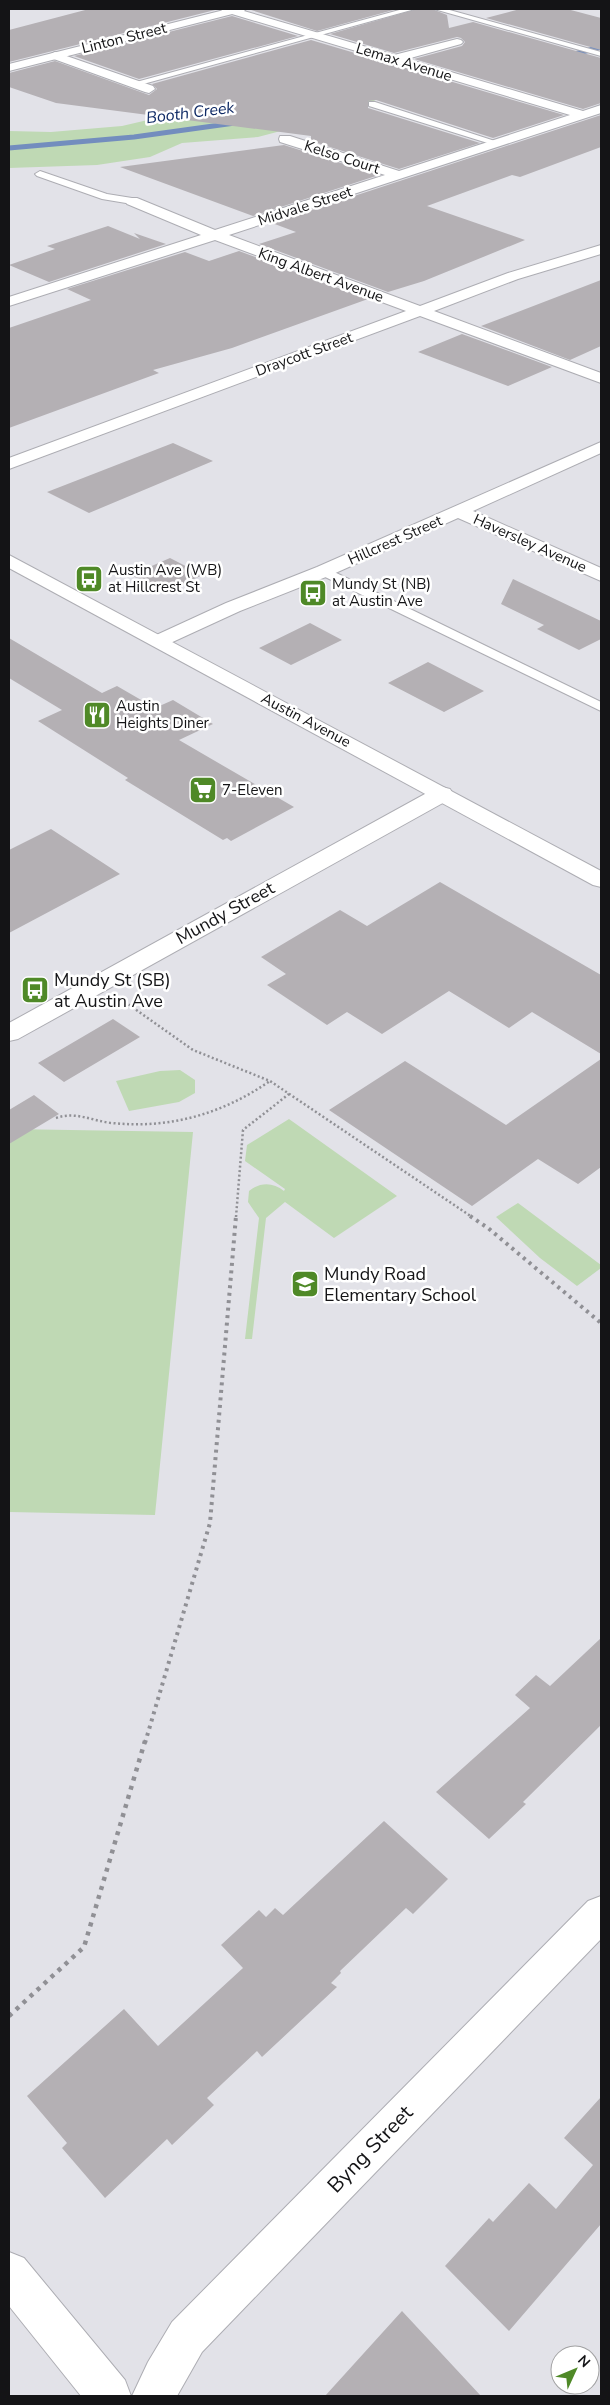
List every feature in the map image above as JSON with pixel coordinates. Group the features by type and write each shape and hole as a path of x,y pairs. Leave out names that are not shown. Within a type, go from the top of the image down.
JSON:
{"street":[{"name":"Lemax Avenue","path":"233,9 582,115"},
{"name":"Linton Street","path":"9,68 233,9"},
{"path":"393,59 457,42"},
{"path":"55,56 149,89"},
{"name":"Midvale Street","path":"9,302 601,109"},
{"name":"Kelso Court","path":"285,139 399,175"},
{"name":"King Albert Avenue","path":"132,201 154,212 601,378"},
{"name":"Draycott Street","path":"9,464 525,271 601,249"},
{"name":"Hillcrest Street","path":"160,641 233,607 324,571 601,447"},
{"name":"Haversley Avenue","path":"458,511 601,575"},
{"name":"Austin Avenue","path":"9,561 601,880"},
{"name":"Mundy Street","path":"9,1033 442,794"},
{"name":"Byng Street","path":"154,2396 187,2337 601,1913"},
{"path":"9,2273 108,2396"}],"lane":[{"path":"133,84 410,9"},
{"path":"438,9 601,54"},
{"path":"372,104 497,143"},
{"name":"King Albert Avenue","path":"40,174 105,197 132,201"},
{"path":"324,571 601,707"}],"path":[{"path":"128,1004 193,1050 270,1081 488,1228 601,1322"},
{"path":"56,1118 65,1114 85,1116 108,1123 143,1126 187,1120 222,1110 254,1093 270,1081"},
{"path":"9,2016 84,1947 210,1523 243,1130 289,1094"}],"green space":[{"path":"389,93 368,104 332,102 292,128 258,137 182,143 150,157 97,165 9,168 9,131 51,132 122,126 152,119 206,117"},
{"path":"180,1070 195,1080 195,1093 179,1102 129,1111 116,1081 160,1071"},
{"path":"289,1119 397,1196 334,1238 285,1202 266,1218 252,1339 245,1339 259,1218 248,1202 249,1191 266,1184 284,1191 285,1189 245,1161 247,1145"},
{"path":"9,1129 193,1132 155,1515 9,1512"},
{"path":"518,1203 601,1265 601,1268 577,1286 540,1258 496,1217"}],"building":[{"path":"89,9 219,9 9,62 9,30"},
{"path":"248,9 397,9 317,31"},
{"path":"417,9 432,9 447,15 449,28 473,22 601,58 601,103 583,109 414,59 462,46 465,42 461,38 457,37 394,53 330,34"},
{"path":"520,9 567,9 601,18 601,50 486,18"},
{"path":"232,16 298,36 139,79 74,56"},
{"path":"311,40 564,115 493,138 376,100 368,101 368,108 480,143 399,169 311,141 311,136 56,103 9,87 9,73 55,61 149,95 157,89 152,84"},
{"path":"601,115 601,147 520,177 512,175 427,206 525,240 424,281 388,292 259,244 296,232 272,223"},
{"path":"284,145 379,175 253,216 120,167"},
{"path":"108,226 140,239 134,233 166,244 49,282 9,265 55,249 47,246"},
{"path":"239,251 368,299 232,348 153,370 159,373 9,428 9,328 91,300 67,289 185,252 209,261"},
{"path":"601,280 601,346 570,360 481,326"},
{"path":"462,334 552,367 508,386 418,352"},
{"path":"173,443 213,461 89,513 47,492"},
{"path":"170,558 203,575 164,592 131,575"},
{"path":"513,579 601,621 601,639 579,650 537,629 544,625 501,604"},
{"path":"310,623 342,640 291,665 259,648"},
{"path":"9,638 102,693 117,686 155,708 173,700 213,724 179,740 294,807 231,841 227,838 223,840 125,780 128,778 38,721 62,710 9,678"},
{"path":"428,662 484,691 444,712 388,683"},
{"path":"51,829 120,874 9,933 9,850"},
{"path":"440,882 601,975 601,1054 532,1012 509,1028 449,991 382,1034 347,1012 327,1025 267,985 286,974 261,957 340,910 367,926"},
{"path":"113,1019 140,1037 64,1082 38,1063"},
{"path":"601,1059 601,1167 578,1184 538,1159 472,1206 329,1110 405,1061 506,1125"},
{"path":"34,1095 59,1114 9,1144 9,1110"},
{"path":"601,1638 601,1725 523,1802 526,1804 489,1839 436,1792 530,1708 515,1695 536,1675 550,1686"},
{"path":"384,1821 448,1879 413,1914 406,1908 340,1971 341,1973 331,1983 337,1987 262,2057 257,2051 207,2098 214,2105 172,2145 167,2139 105,2198 62,2148 67,2143 27,2096 124,2009 158,2046 243,1968 221,1945 259,1910 266,1917 275,1908 283,1915"},
{"path":"601,2097 601,2224 509,2331 445,2266 489,2218 493,2222 529,2183 556,2209 593,2165 564,2138"},
{"path":"402,2311 481,2396 325,2396"}],"waterway":[{"name":"Booth Creek","path":"567,56 601,47"},
{"name":"Booth Creek","path":"9,148 134,137 242,122"}],"place":[{"name":"Austin Ave (WB) at Hillcrest St","path":"89,579"},
{"name":"Mundy St (NB) at Austin Ave","path":"313,593"},
{"name":"Austin Heights Diner","path":"97,715"},
{"name":"7-Eleven","path":"203,790"},
{"name":"Mundy St (SB) at Austin Ave","path":"35,990"},
{"name":"Mundy Road Elementary School","path":"305,1284"}]}
